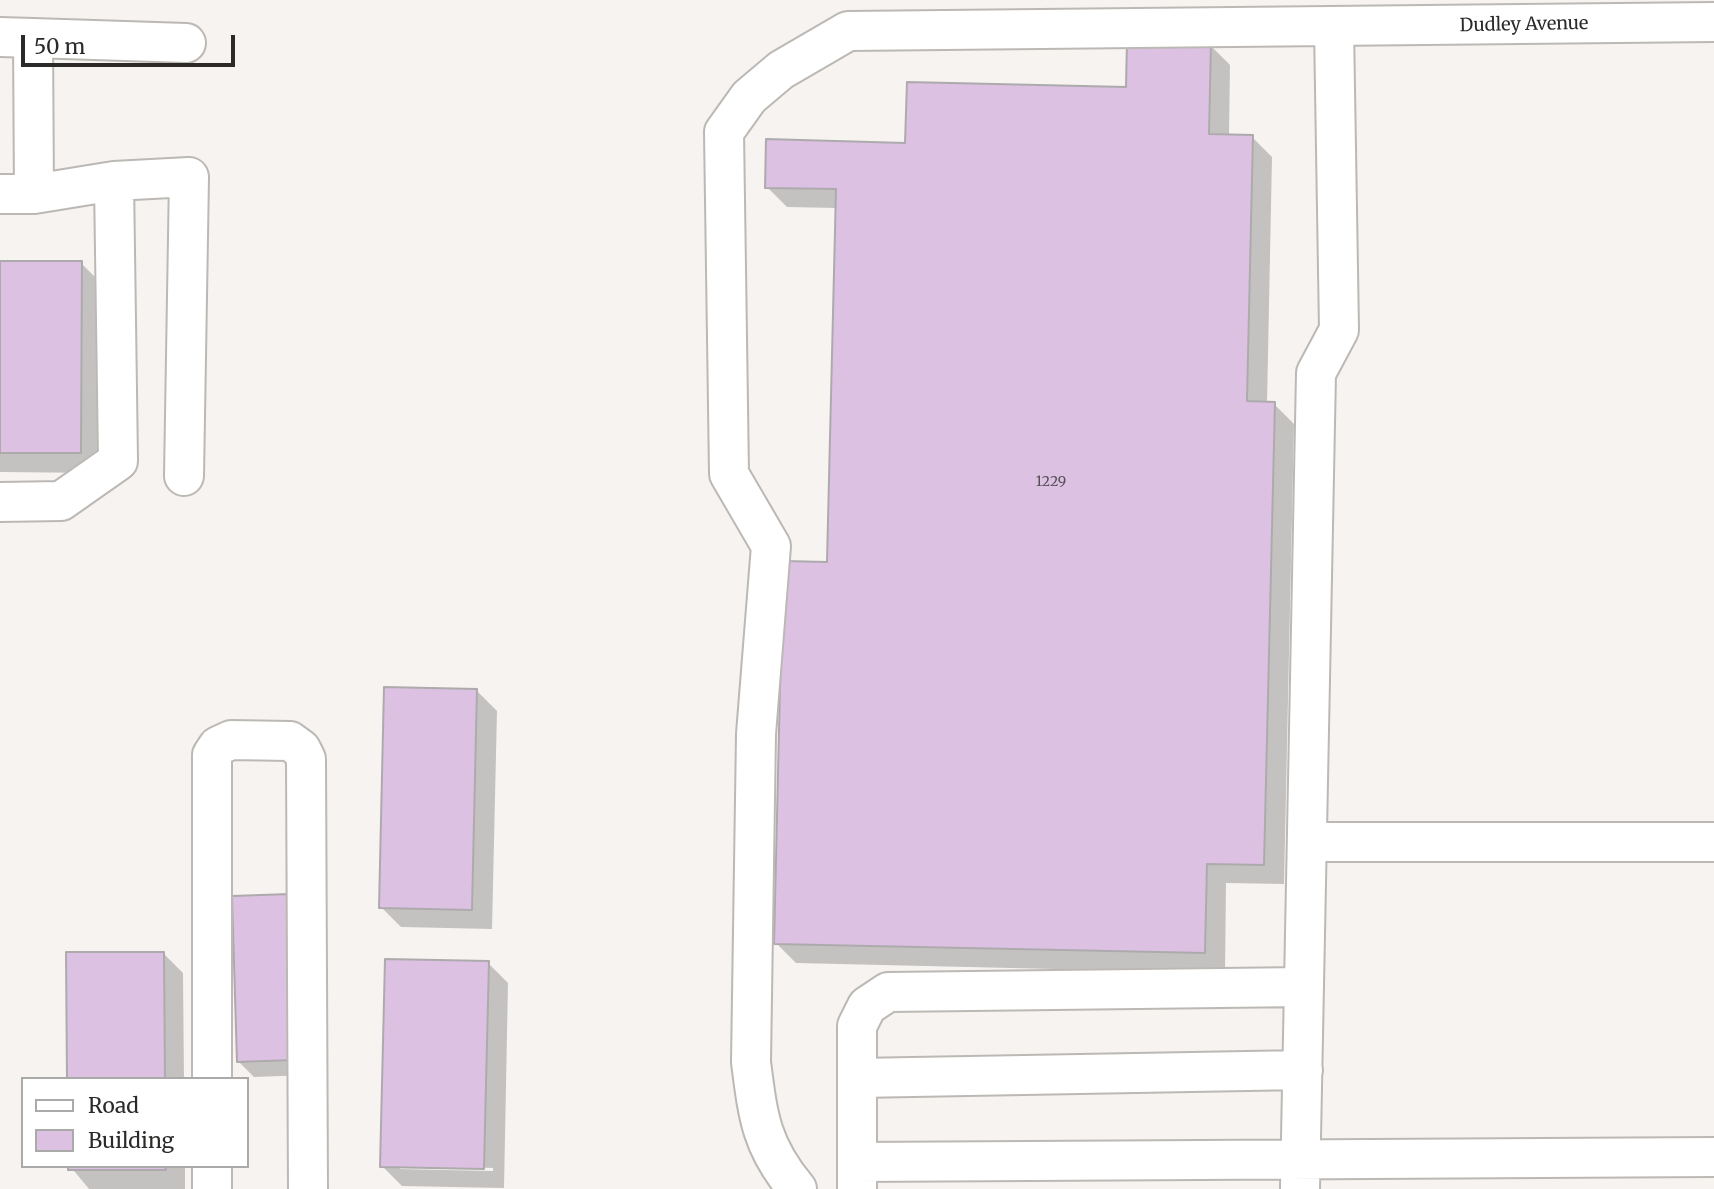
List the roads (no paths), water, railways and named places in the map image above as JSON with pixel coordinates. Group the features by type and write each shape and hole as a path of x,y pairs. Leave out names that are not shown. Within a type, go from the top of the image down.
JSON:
{"street":[{"name":"Dudley Avenue","path":"797,1189 776,1163 758,1115 751,1062 756,734 771,545 729,474 724,132 749,97 781,70 848,31 1714,22"},
{"path":"1300,1175 1316,373 1339,330 1334,28"},
{"path":"184,476 189,177 114,181 17,194 17,38 186,43"},
{"path":"0,502 61,501 118,461 114,181"},
{"path":"212,1077 212,755 218,746 231,740 290,741 301,749 306,759 309,1189"},
{"path":"1307,842 1714,842"},
{"path":"1304,987 888,992 867,1006 858,1026 857,1175 1508,1174 1714,1157"},
{"path":"857,1078 1303,1070"},
{"path":"212,1168 212,1189"}]}
